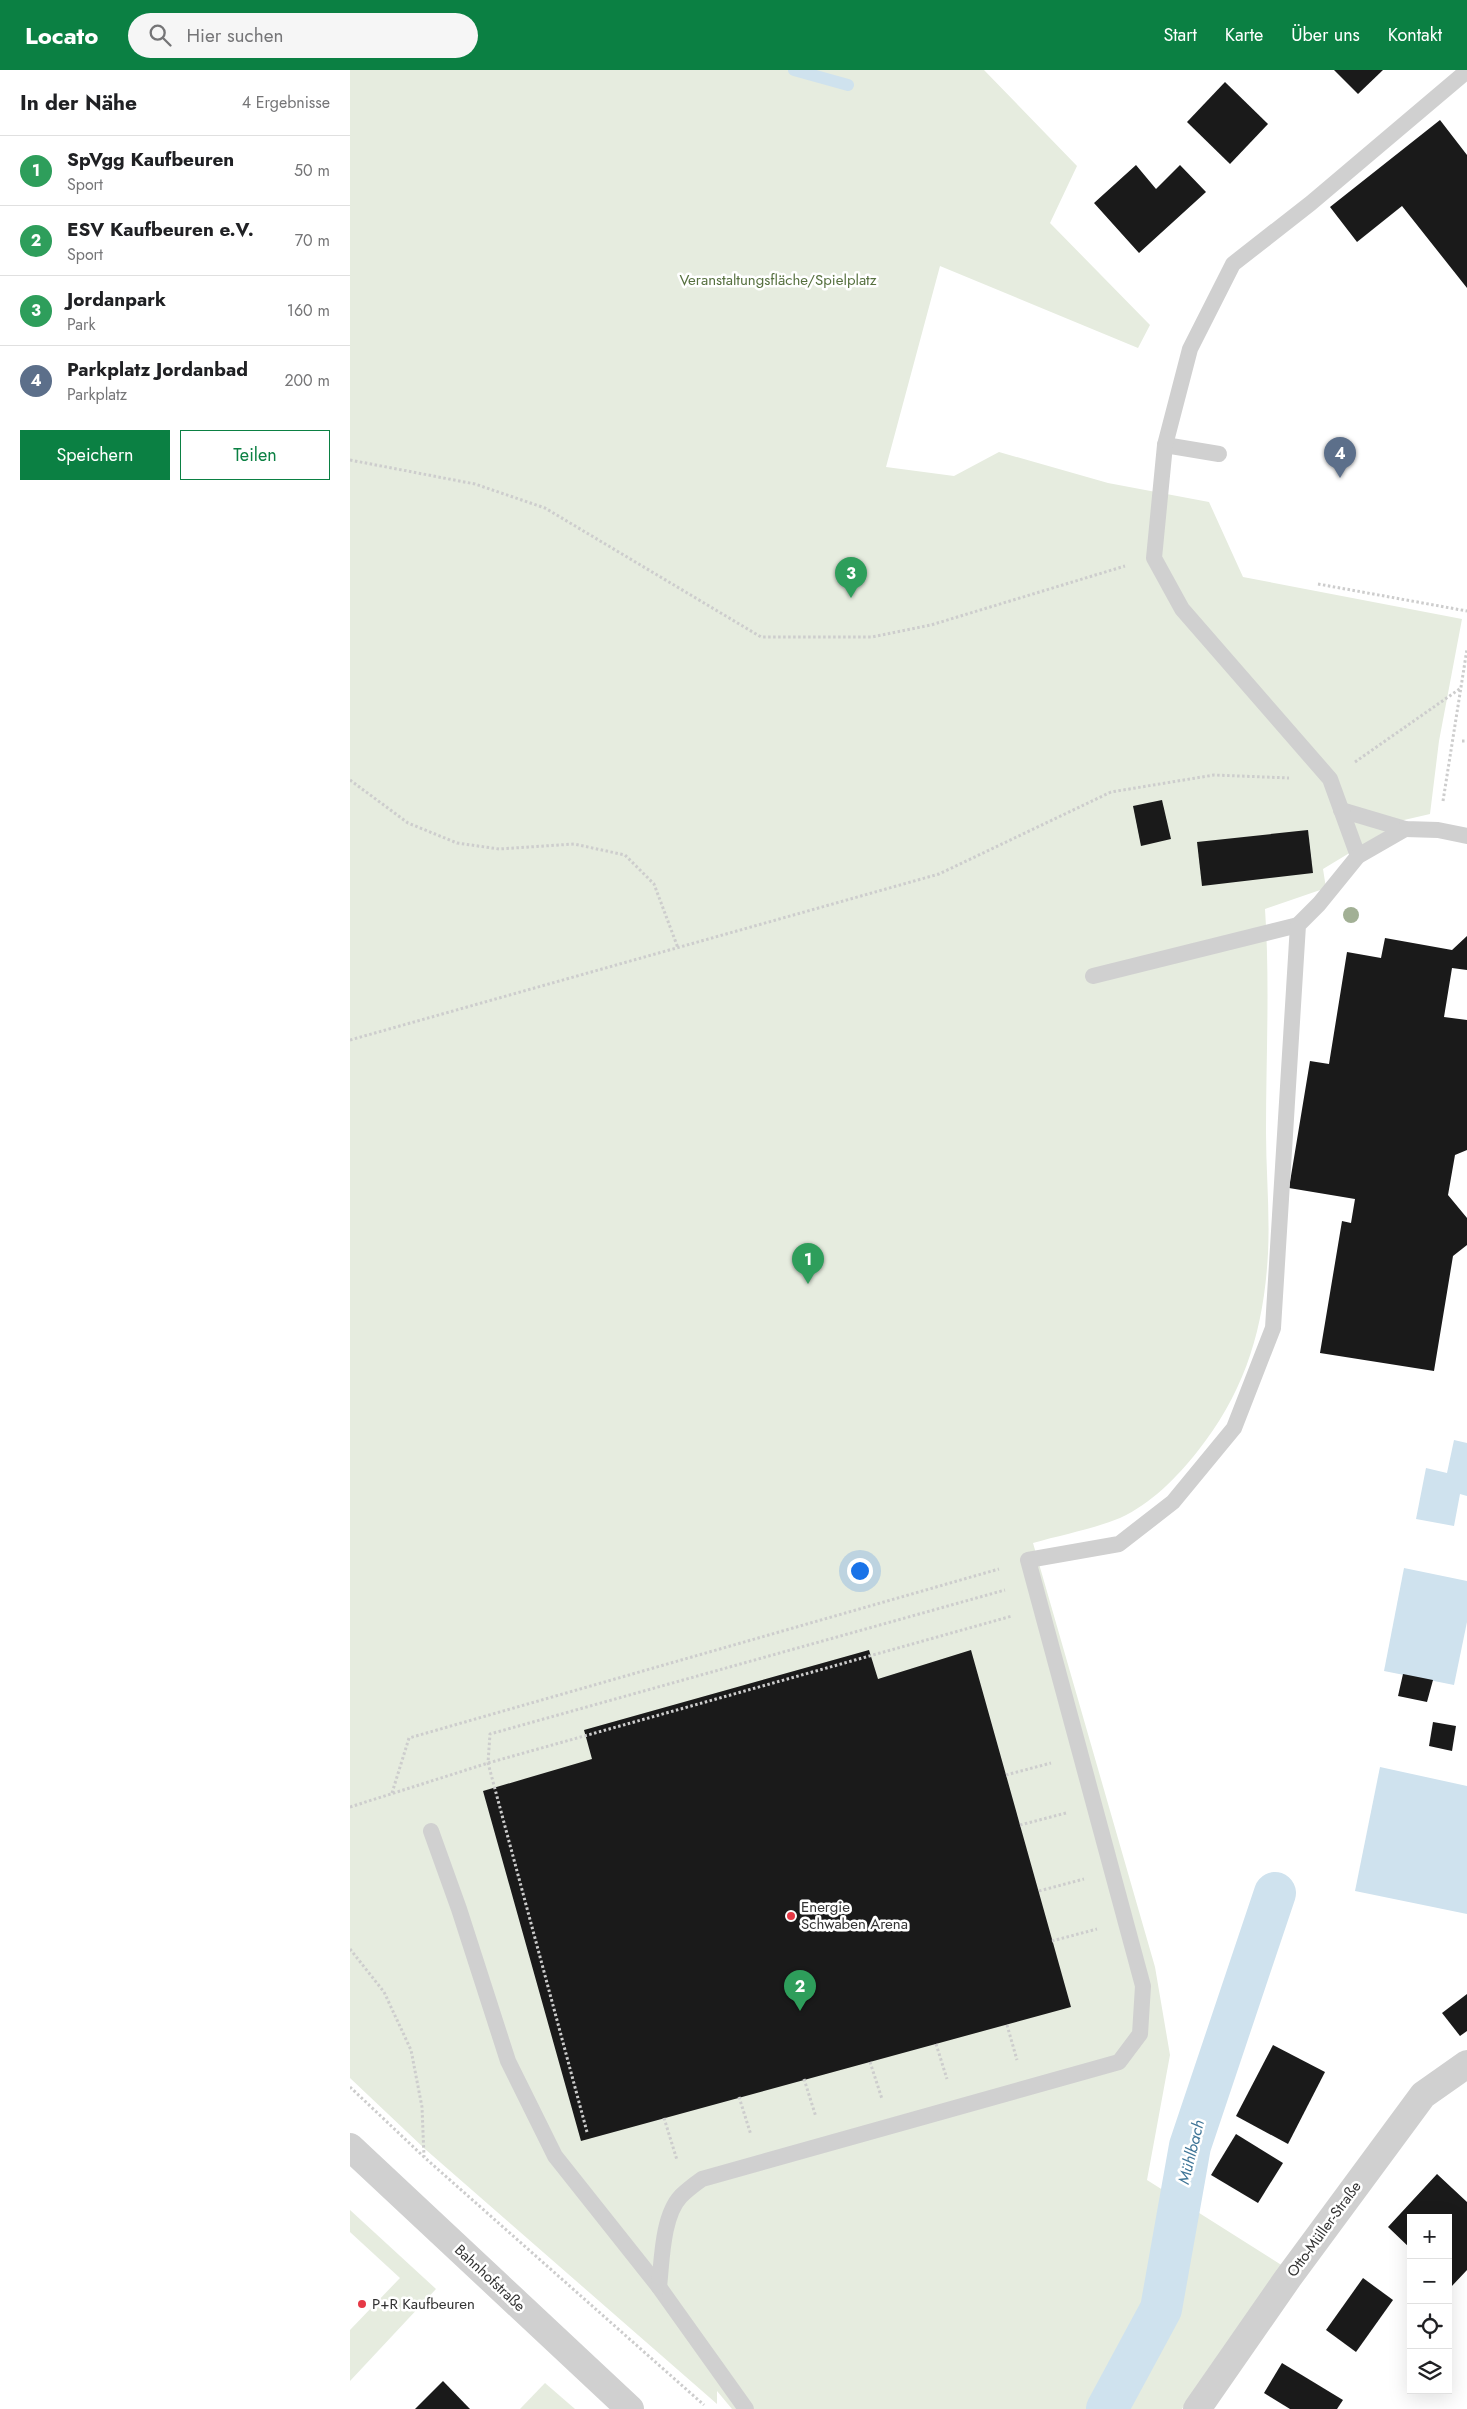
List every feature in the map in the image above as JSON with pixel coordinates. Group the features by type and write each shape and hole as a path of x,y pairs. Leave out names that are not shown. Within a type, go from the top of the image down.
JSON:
{"street":[{"name":"Otto-Müller-Straße","path":"1197,2409 1288,2278 1423,2095 1467,2064"},
{"name":"Bahnhofstraße","path":"350,2147 630,2409"}],"lane":[{"path":"1358,856 1330,779 1182,608 1154,558 1166,445 1190,349 1233,264 1311,203 1467,71"},
{"path":"1166,445 1219,454"},
{"path":"1341,810 1406,829 1438,830 1467,836"},
{"path":"1093,976 1298,926 1319,904 1358,856 1406,829"},
{"path":"659,2287 670,2213 680,2197 702,2178 1120,2062 1140,2034 1143,1986 1028,1560 1119,1544 1173,1502 1234,1428 1273,1328 1298,926"},
{"path":"431,1830 459,1909 508,2061 555,2156 659,2287 746,2409"}],"path":[{"path":"350,460 475,484 545,508 761,636 872,637 931,625 1154,558"},
{"path":"1318,584 1467,611"},
{"path":"1438,830 1467,649"},
{"path":"350,1040 939,874 1111,792 1214,775 1330,779 1461,688"},
{"path":"1462,741 1467,741"},
{"path":"350,780 408,823 457,843 499,849 574,844 625,855 654,884 678,948"},
{"path":"392,1793 409,1738 1028,1560"},
{"path":"587,2132 488,1763 490,1734 1034,1582"},
{"path":"350,1807 488,1763 1013,1616"},
{"path":"1006,1775 1051,1763"},
{"path":"1020,1825 1067,1812"},
{"path":"1038,1891 1086,1878"},
{"path":"1052,1940 1099,1928"},
{"path":"350,1949 384,1992 411,2050 422,2107 424,2157"},
{"path":"1007,2025 1019,2065"},
{"path":"936,2044 948,2084"},
{"path":"870,2062 883,2102"},
{"path":"804,2080 820,2126"},
{"path":"350,2087 424,2157 708,2409"},
{"path":"739,2097 753,2140"},
{"path":"664,2118 679,2165"}],"green space":[{"name":"Veranstaltungsfläche/Spielplatz","path":"350,70 984,70 1077,166 1050,223 1150,325 1138,348 940,266 886,467 954,476 999,452 1108,483 1209,502 1243,577 1462,619 1439,741 1430,814 1404,820 1323,869 1326,888 1265,909 1268,992 1266,1132 1269,1222 1268,1253 1262,1308 1249,1358 1240,1383 1214,1429 1197,1452 1181,1471 1153,1498 1131,1512 1110,1522 1033,1543 1155,1967 1170,2055 1147,2180 1283,2266 1182,2409 732,2409 717,2391 717,2404 425,2149 350,2078"},
{"path":"350,2210 436,2289 350,2381 350,2330 400,2278 350,2232"},
{"path":"545,2383 575,2409 520,2409"}],"water":[{"path":"1454,1440 1467,1443 1467,1496 1460,1494 1454,1526 1416,1519 1426,1468 1447,1473"},
{"path":"1404,1568 1467,1581 1467,1622 1454,1685 1384,1671"},
{"path":"1380,1767 1467,1786 1467,1914 1355,1891"}],"building":[{"path":"1334,70 1383,70 1358,94"},
{"path":"1225,82 1268,124 1230,164 1187,122"},
{"path":"1440,120 1467,155 1467,288 1402,206 1357,242 1330,207"},
{"path":"1136,165 1156,189 1180,165 1206,192 1139,253 1094,203"},
{"path":"1162,800 1171,839 1141,846 1133,806"},
{"path":"1308,830 1313,873 1202,886 1197,842"},
{"path":"1467,936 1467,970 1452,968 1444,1017 1467,1020 1467,1150 1455,1155 1448,1195 1467,1218 1467,1245 1453,1256 1434,1371 1320,1353 1342,1221 1351,1223 1355,1199 1289,1188 1310,1061 1329,1064 1347,952 1381,958 1385,938 1452,950"},
{"name":"Energie Schwaben Arena","path":"869,1650 878,1679 971,1650 1071,2007 581,2141 483,1791 592,1759 584,1730"},
{"path":"1403,1674 1433,1680 1427,1702 1398,1696"},
{"path":"1433,1722 1456,1726 1452,1751 1429,1746"},
{"path":"1467,1994 1467,2031 1460,2036 1442,2013"},
{"path":"1273,2045 1325,2072 1288,2144 1236,2116"},
{"path":"1236,2134 1283,2163 1258,2203 1211,2175"},
{"path":"1437,2174 1467,2202 1467,2270 1452,2286 1452,2214 1407,2214 1407,2245 1388,2227"},
{"path":"1363,2278 1393,2300 1356,2352 1326,2330"},
{"path":"1282,2363 1343,2400 1337,2409 1290,2409 1264,2393"},
{"path":"443,2381 470,2409 415,2409"}],"waterway":[{"path":"794,70 848,85"},
{"name":"Mühlbach","path":"1107,2409 1161,2309 1190,2146 1275,1893"}],"place":[{"name":"Parkplatz Jordanbad","path":"1340,478"},
{"name":"Jordanpark","path":"851,598"},
{"name":"SpVgg Kaufbeuren","path":"808,1284"},
{"name":"Energie Schwaben Arena","path":"791,1916"},
{"name":"ESV Kaufbeuren e.V.","path":"800,2011"},
{"name":"P+R Kaufbeuren","path":"362,2304"}]}
